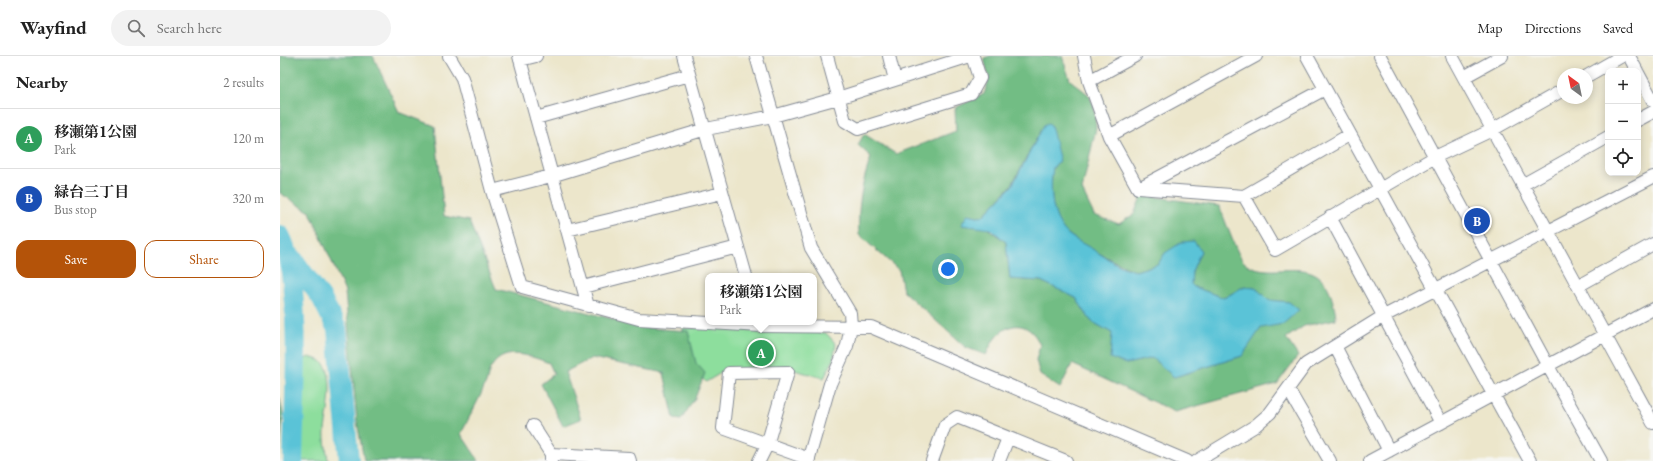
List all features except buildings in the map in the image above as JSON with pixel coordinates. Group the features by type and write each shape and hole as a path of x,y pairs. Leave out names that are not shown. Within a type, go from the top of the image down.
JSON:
{"street":[{"path":"448,56 462,78 492,191 522,287 639,319 705,322"},
{"path":"536,56 519,58 588,306"},
{"path":"684,56 706,129 722,193 745,273"},
{"path":"756,56 811,248 850,314 851,326 847,346 830,384 808,460 767,445 723,428 729,373 788,372 767,445 759,461"},
{"path":"492,191 551,176 706,129 772,116 838,98 972,56 980,78 971,94 858,129 845,121 838,98 828,56"},
{"path":"889,56 895,80"},
{"path":"1084,56 1089,80 1109,136 1138,188"},
{"path":"1089,80 1135,56"},
{"path":"1109,136 1256,56"},
{"path":"1307,56 1349,135 1437,290 1492,395 1530,461"},
{"path":"1380,56 1601,461"},
{"path":"1452,56 1653,424"},
{"path":"1464,77 1502,56"},
{"path":"1593,73 1622,56"},
{"path":"1629,56 1635,68"},
{"path":"536,118 689,75"},
{"path":"1641,79 1653,101"},
{"path":"1138,188 1325,89"},
{"path":"1244,196 1275,250 1434,157 1492,130 1557,93"},
{"path":"1641,118 1653,112"},
{"path":"1138,188 1244,196 1349,135"},
{"path":"1522,185 1605,139"},
{"path":"1198,461 1254,426 1270,413 1306,364 1334,346 1382,318 1653,177"},
{"path":"567,230 722,193"},
{"path":"1330,217 1382,318 1440,423"},
{"path":"1578,286 1653,244"},
{"path":"583,286 738,247"},
{"path":"1370,461 1653,309"},
{"path":"806,325 871,327 1187,461"},
{"path":"1334,346 1389,451"},
{"path":"1288,389 1330,461"},
{"path":"932,461 946,425 957,417 1065,461"},
{"path":"533,426 551,457 630,458 630,461"},
{"path":"999,461 1008,438"}],"green space":[{"path":"280,56 373,56 399,112 435,126 444,216 469,221 496,289 648,328 688,331 696,363 705,373 695,398 681,420 674,419 664,373 592,358 565,372 581,419 563,426 541,384 554,374 549,363 519,354 511,354 497,360 491,368 486,383 461,434 479,461 364,461 357,421 345,292 310,212 280,193"},
{"path":"991,56 1062,56 1070,80 1089,95 1094,106 1096,128 1082,190 1094,215 1119,224 1134,214 1142,195 1219,206 1234,244 1244,262 1255,268 1267,270 1304,270 1314,274 1324,281 1331,295 1336,319 1304,326 1286,338 1298,356 1277,384 1175,412 1072,364 1060,388 1040,375 1036,360 1040,345 1037,338 1027,329 1022,326 1016,326 1003,330 994,340 986,355 965,347 903,291 899,270 859,235 861,195 871,157 858,145 864,134 896,154 956,131 955,108 984,94 989,79 984,58","holes":["1044,125 1060,162 1053,167 1051,183 1053,208 1063,229 1076,240 1136,271 1158,264 1165,253 1201,251 1192,271 1191,284 1194,287 1224,298 1243,287 1256,288 1268,300 1289,302 1283,324 1261,327 1242,356 1174,377 1152,358 1126,364 1112,333 1091,321 1076,298 1041,281 1010,279 1006,242 968,214 982,217 1011,186"]},
{"path":"683,328 743,328 826,333 836,344 833,361 824,378 794,370 724,371 706,382 695,370 688,358"},
{"path":"309,357 321,361 326,367 329,375 330,394 325,430 328,461 297,461 299,376 305,359"},
{"path":"280,399 283,414 280,446"}],"water":[{"path":"1048,123 1051,125 1060,162 1053,167 1051,183 1052,200 1059,223 1071,236 1116,263 1136,271 1158,264 1165,253 1182,242 1194,241 1201,251 1192,271 1191,284 1194,287 1224,298 1243,287 1256,288 1268,300 1289,302 1299,310 1283,324 1261,328 1242,356 1174,377 1152,358 1126,364 1110,358 1112,333 1091,321 1076,298 1041,281 1010,279 1006,242 991,229 961,225 968,214 982,217 1012,186 1044,125"}],"waterway":[{"path":"280,235 287,252 293,285 296,362 293,461"},
{"path":"291,256 322,299 337,329 349,461"}],"place":[{"name":"緑台三丁目","path":"1477,221"},
{"name":"移瀬第1公園","path":"761,353"}]}
